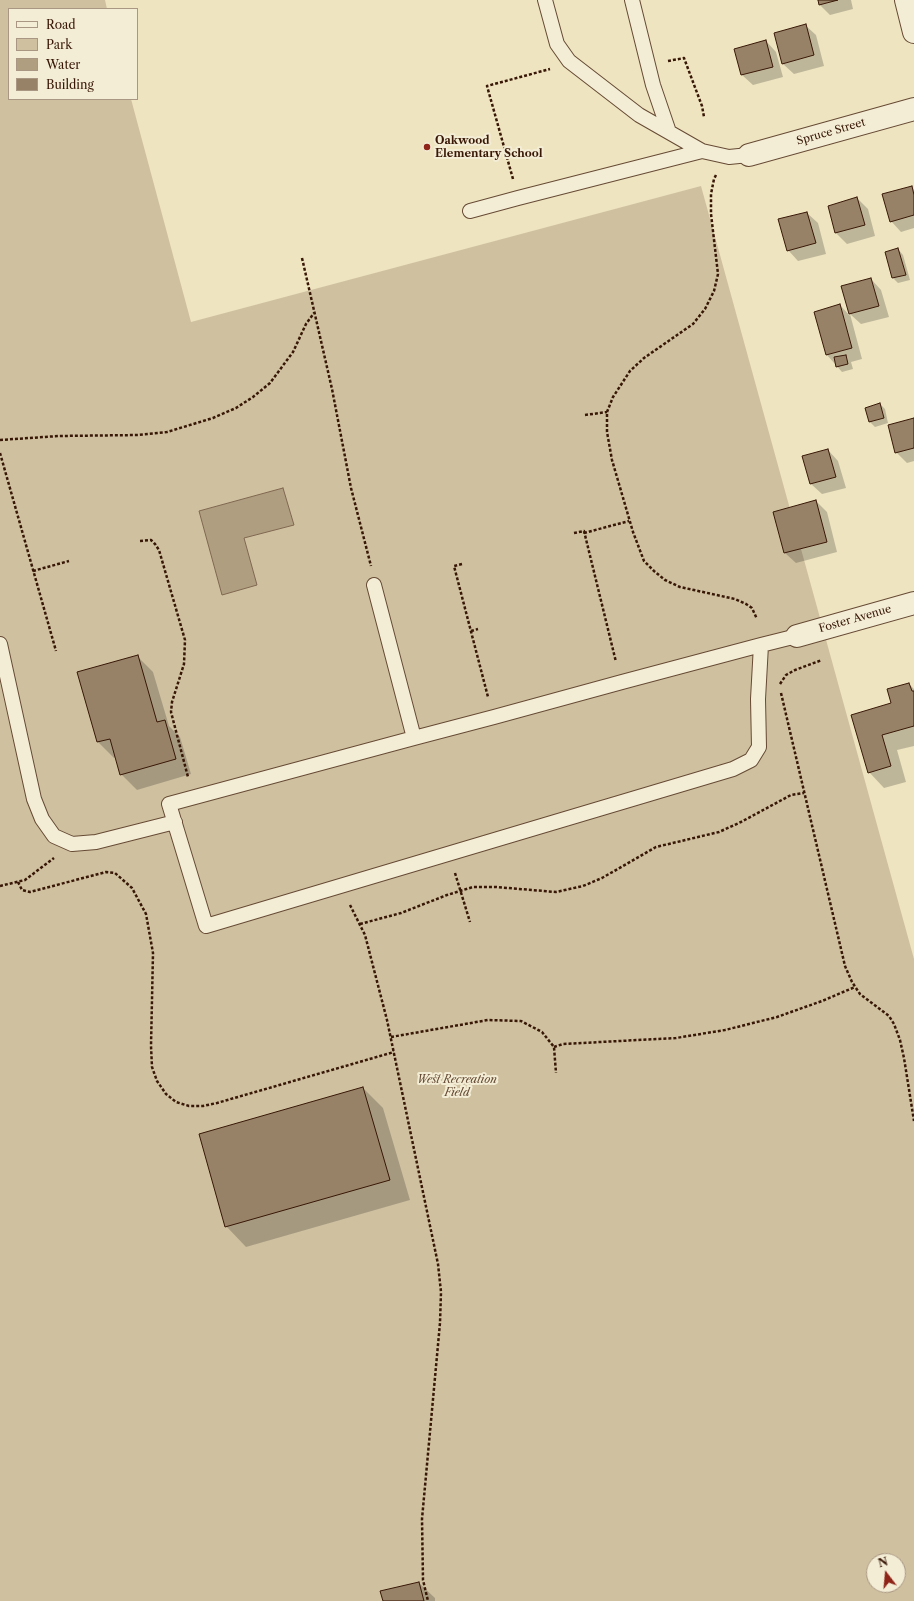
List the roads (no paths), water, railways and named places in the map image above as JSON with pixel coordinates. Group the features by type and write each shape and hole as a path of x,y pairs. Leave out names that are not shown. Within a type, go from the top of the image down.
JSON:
{"street":[{"path":"906,0 914,32"},
{"name":"Spruce Street","path":"748,155 914,109"},
{"name":"Foster Avenue","path":"797,636 914,603"}],"lane":[{"path":"546,0 557,44 569,61 639,115 702,151 729,157 748,155"},
{"path":"632,0 653,85 669,132"},
{"path":"470,211 702,151"},
{"path":"374,585 414,738"},
{"path":"761,645 758,699 759,748 751,760 733,770 206,926 169,804 761,645 797,636"},
{"path":"0,644 34,800 42,819 54,836 72,844 96,842 175,822"}],"water":[{"path":"283,488 294,525 244,538 257,585 222,595 199,511"}],"place":[{"name":"Oakwood Elementary School","path":"427,147"}],"park label":[{"name":"West Recreation Field","path":"457,1086"}]}
